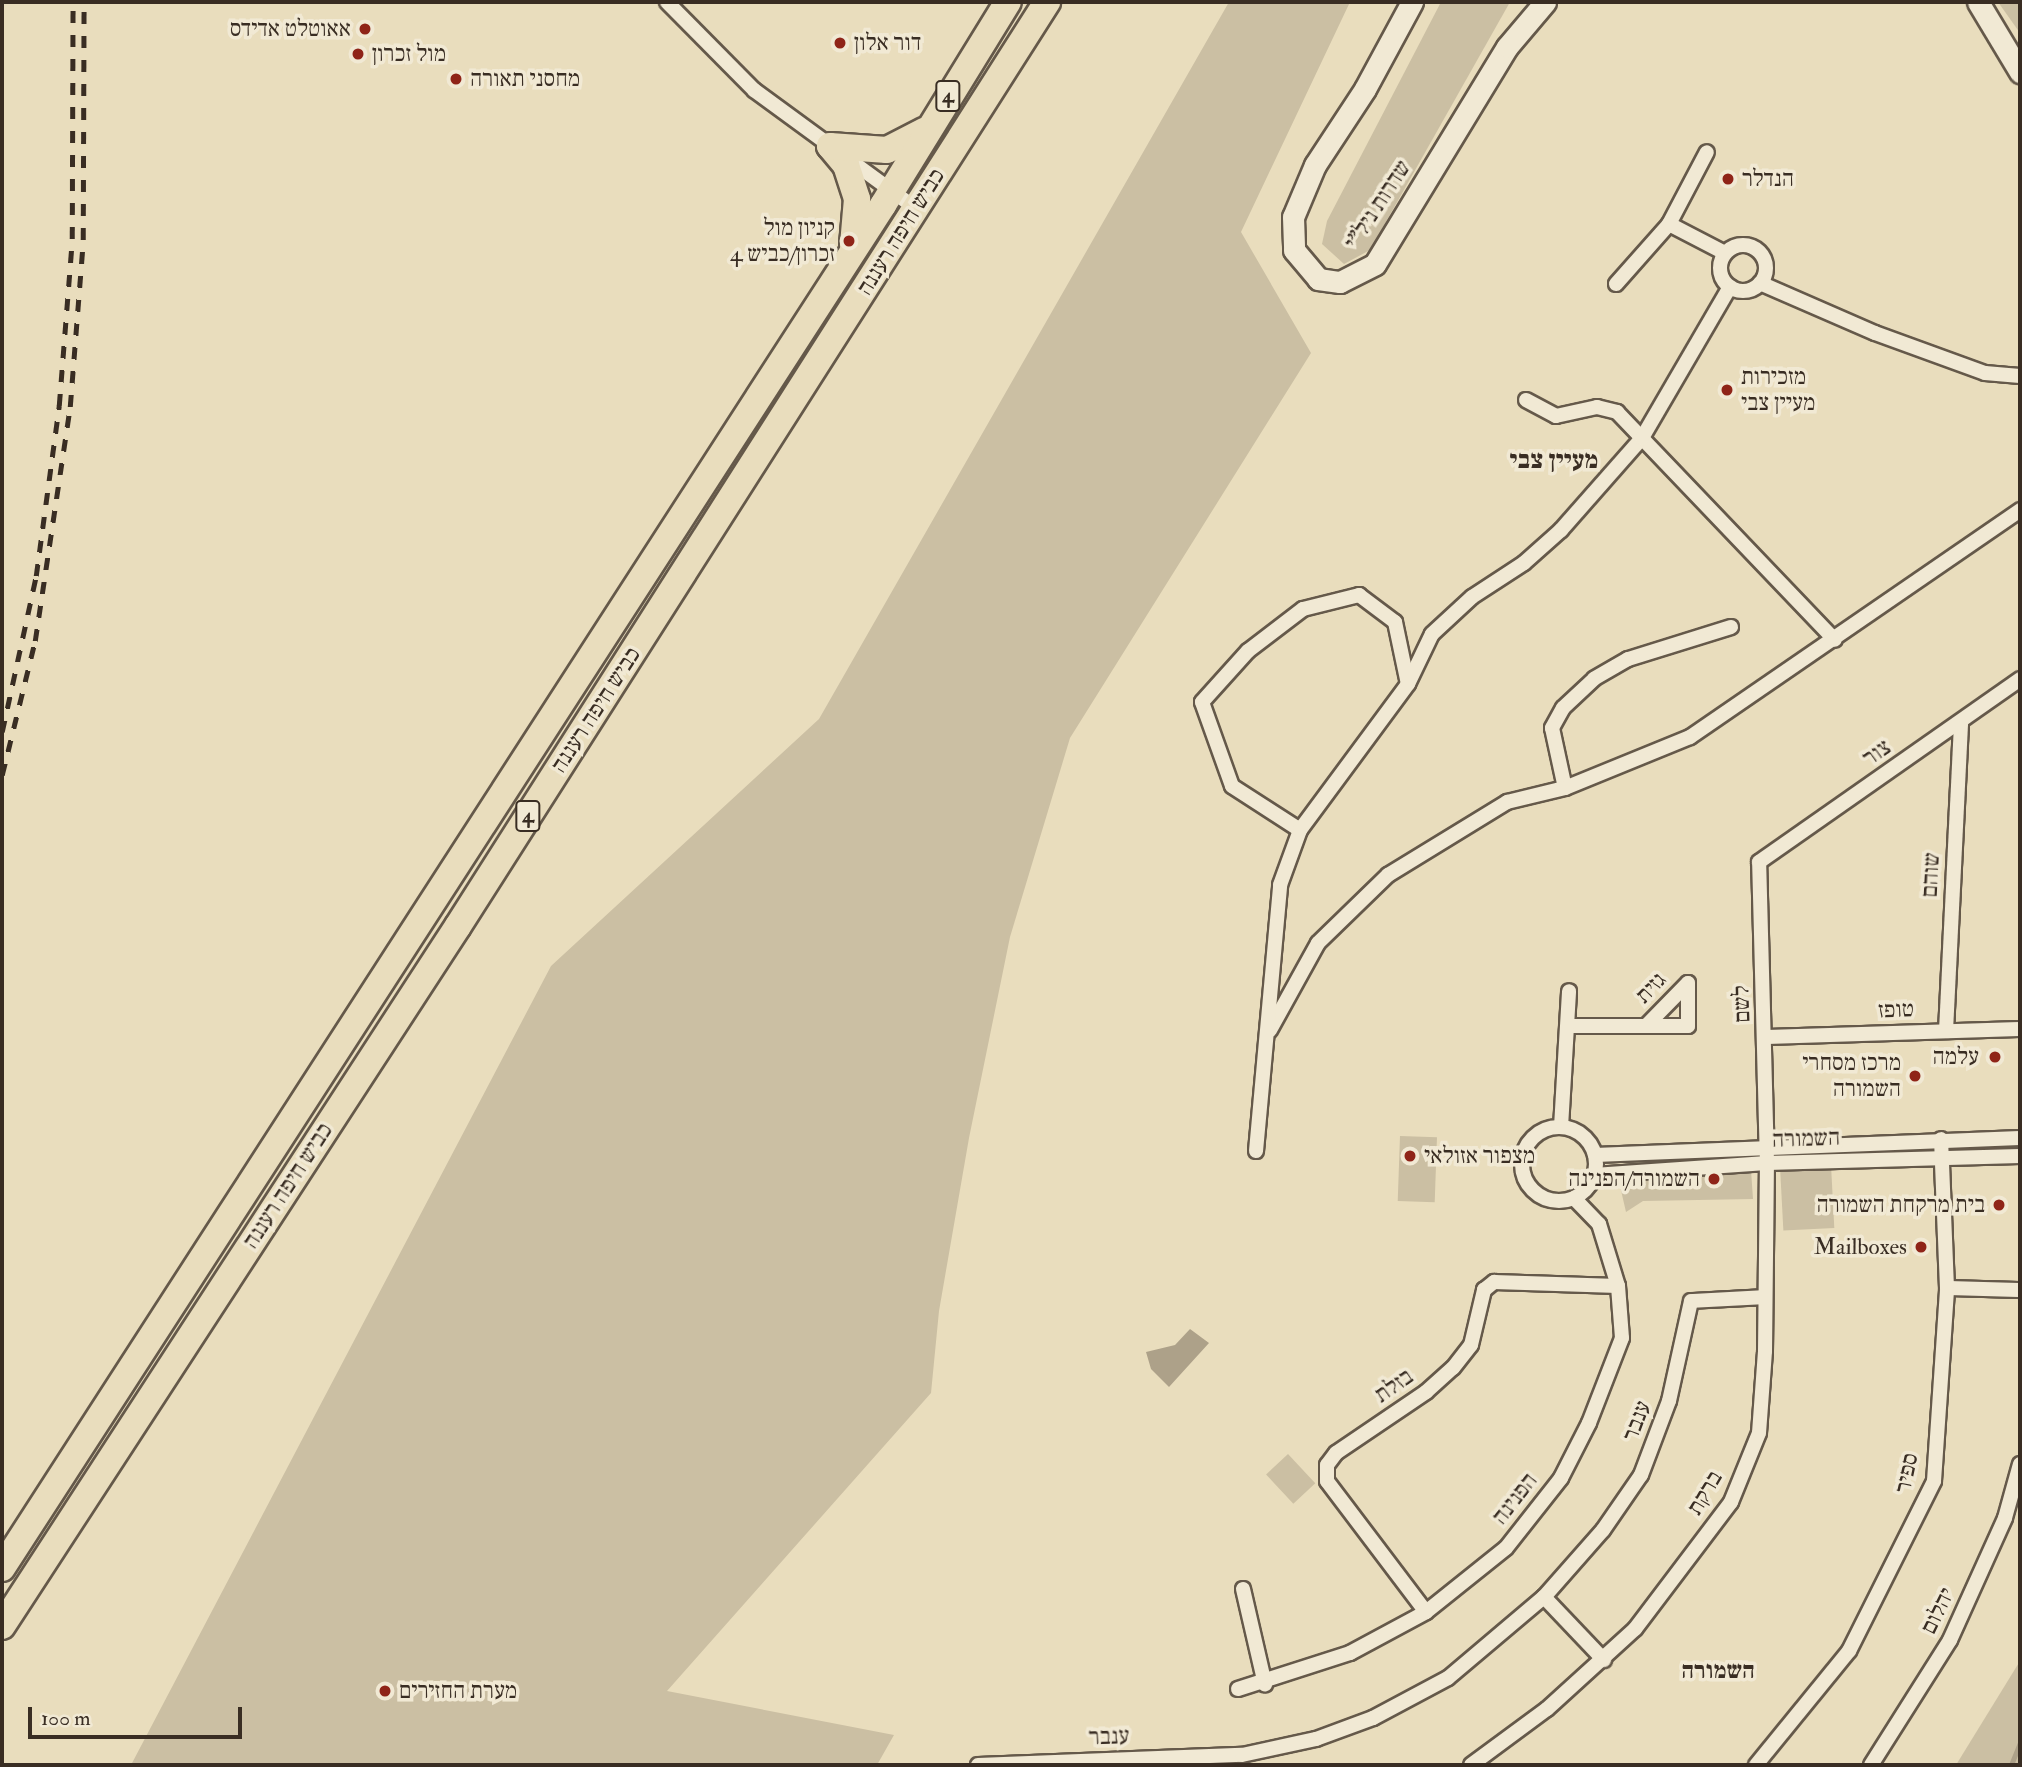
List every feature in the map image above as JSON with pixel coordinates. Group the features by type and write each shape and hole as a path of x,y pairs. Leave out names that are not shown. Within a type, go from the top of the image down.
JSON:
{"highway":[{"name":"כביש חיפה רעננה","path":"2,1568 852,252 1007,2"},
{"name":"כביש חיפה רעננה","path":"2,1626 465,914 1047,2"},
{"path":"830,146 887,150 914,139 929,128"},
{"path":"830,146 846,165 857,199 852,252"}],"street":[{"path":"667,2 754,90 915,208"},
{"name":"שדרות ניל\"י","path":"1412,2 1365,89 1315,165 1293,217 1294,250 1318,279 1340,282 1375,264 1507,47 1545,2"},
{"path":"1978,2 2020,72"},
{"path":"1616,284 1669,224 1707,152"},
{"path":"1669,224 1725,253"},
{"path":"1760,283 1765,262 1758,250 1745,245 1725,253 1720,267 1731,287 1743,291 1760,283 1875,333 1985,373 2020,376"},
{"path":"1256,1152 1280,885 1300,830 1408,684 1432,634 1472,597 1524,563 1561,530 1642,439 1731,287"},
{"path":"1526,400 1556,416 1608,409 1631,423 1642,439 1835,640"},
{"path":"1268,1034 1318,943 1388,875 1507,802 1565,788 1690,737 1835,640 2020,510"},
{"path":"1300,830 1232,786 1202,702 1248,651 1303,610 1359,595 1395,622 1408,684"},
{"path":"1565,788 1552,728 1563,708 1594,679 1628,659 1731,627"},
{"name":"צור","path":"1759,862 2020,679"},
{"name":"שוהם","path":"1947,1031 1961,722"},
{"name":"לשם","path":"1759,862 1768,1033 1767,1145"},
{"path":"1561,1127 1569,990"},
{"name":"גזית","path":"1569,1026 1647,1025"},
{"name":"טופז","path":"1768,1033 2020,1029"},
{"path":"1561,1127 1585,1138 1595,1155 1594,1175 1587,1189 1574,1198 1563,1201 1541,1197 1522,1171 1530,1141 1544,1131 1561,1127"},
{"name":"השמורה","path":"1595,1155 1767,1145 2020,1138"},
{"name":"ספיר","path":"1756,1765 1849,1651 1934,1481 1947,1288 1941,1139"},
{"name":"ברקת","path":"1471,1765 1604,1660 1635,1629 1731,1502 1759,1433 1767,1145"},
{"name":"השמורה","path":"1594,1175 1767,1163 2020,1156"},
{"name":"הפנינה","path":"1238,1689 1265,1684 1350,1653 1426,1612 1506,1548 1561,1478 1589,1423 1622,1338 1618,1286 1599,1224 1574,1198"},
{"name":"בזלת","path":"1426,1612 1327,1480 1328,1465 1336,1453 1426,1392 1453,1368 1471,1345 1484,1290 1494,1282 1618,1286"},
{"path":"1947,1288 2020,1290"},
{"name":"ענבר","path":"978,1765 1242,1760 1316,1739 1373,1718 1448,1678 1544,1597 1603,1531 1641,1475 1670,1401 1691,1301 1764,1297"},
{"name":"יהלום","path":"1871,1765 1950,1640 2005,1518 2020,1464"},
{"path":"1243,1589 1265,1684"},
{"path":"1544,1597 1604,1660"}],"shaded area":[{"path":"1229,2 1350,2 1241,232 1311,353 1070,738 1010,937 969,1138 939,1311 931,1393 667,1691 894,1735 877,1765 131,1765 551,966 819,719"},
{"path":"1441,2 1510,2 1370,250 1344,264 1322,244 1327,221"},
{"path":"1998,2 2020,2 2020,33"},
{"path":"1400,1136 1437,1137 1435,1202 1398,1201"},
{"path":"1831,1165 1834,1228 1783,1231 1780,1168"},
{"path":"1751,1170 1753,1199 1643,1201 1626,1212 1617,1173"},
{"path":"1190,1329 1209,1343 1169,1387 1151,1369 1146,1352 1175,1345"},
{"path":"1288,1454 1315,1483 1293,1504 1266,1474"},
{"path":"2020,1661 2020,1765 1956,1765"}],"waterway":[{"path":"2011,1765 2020,1743"}],"railway":[{"path":"2,732 36,576 59,406 72,239 73,2"},
{"path":"2,775 35,641 70,407 83,240 84,2"}],"place":[{"name":"אאוטלט אדידס","path":"365,29"},
{"name":"דור אלון","path":"840,43"},
{"name":"מול זכרון","path":"358,54"},
{"name":"מחסני תאורה","path":"456,79"},
{"name":"הנדלר","path":"1728,179"},
{"name":"קניון מול זכרון/כביש 4","path":"849,241"},
{"name":"מזכירות מעיין צבי","path":"1727,390"},
{"name":"עלמה","path":"1995,1057"},
{"name":"מרכז מסחרי השמורה","path":"1915,1076"},
{"name":"מצפור אזולאי","path":"1410,1156"},
{"name":"השמורה/הפנינה","path":"1714,1179"},
{"name":"בית מרקחת השמורה","path":"1999,1205"},
{"name":"Mailboxes","path":"1921,1247"},
{"name":"מערת החזירים","path":"385,1691"}],"district":[{"name":"מעיין צבי","path":"1554,461"},
{"name":"השמורה","path":"1718,1671"}]}
